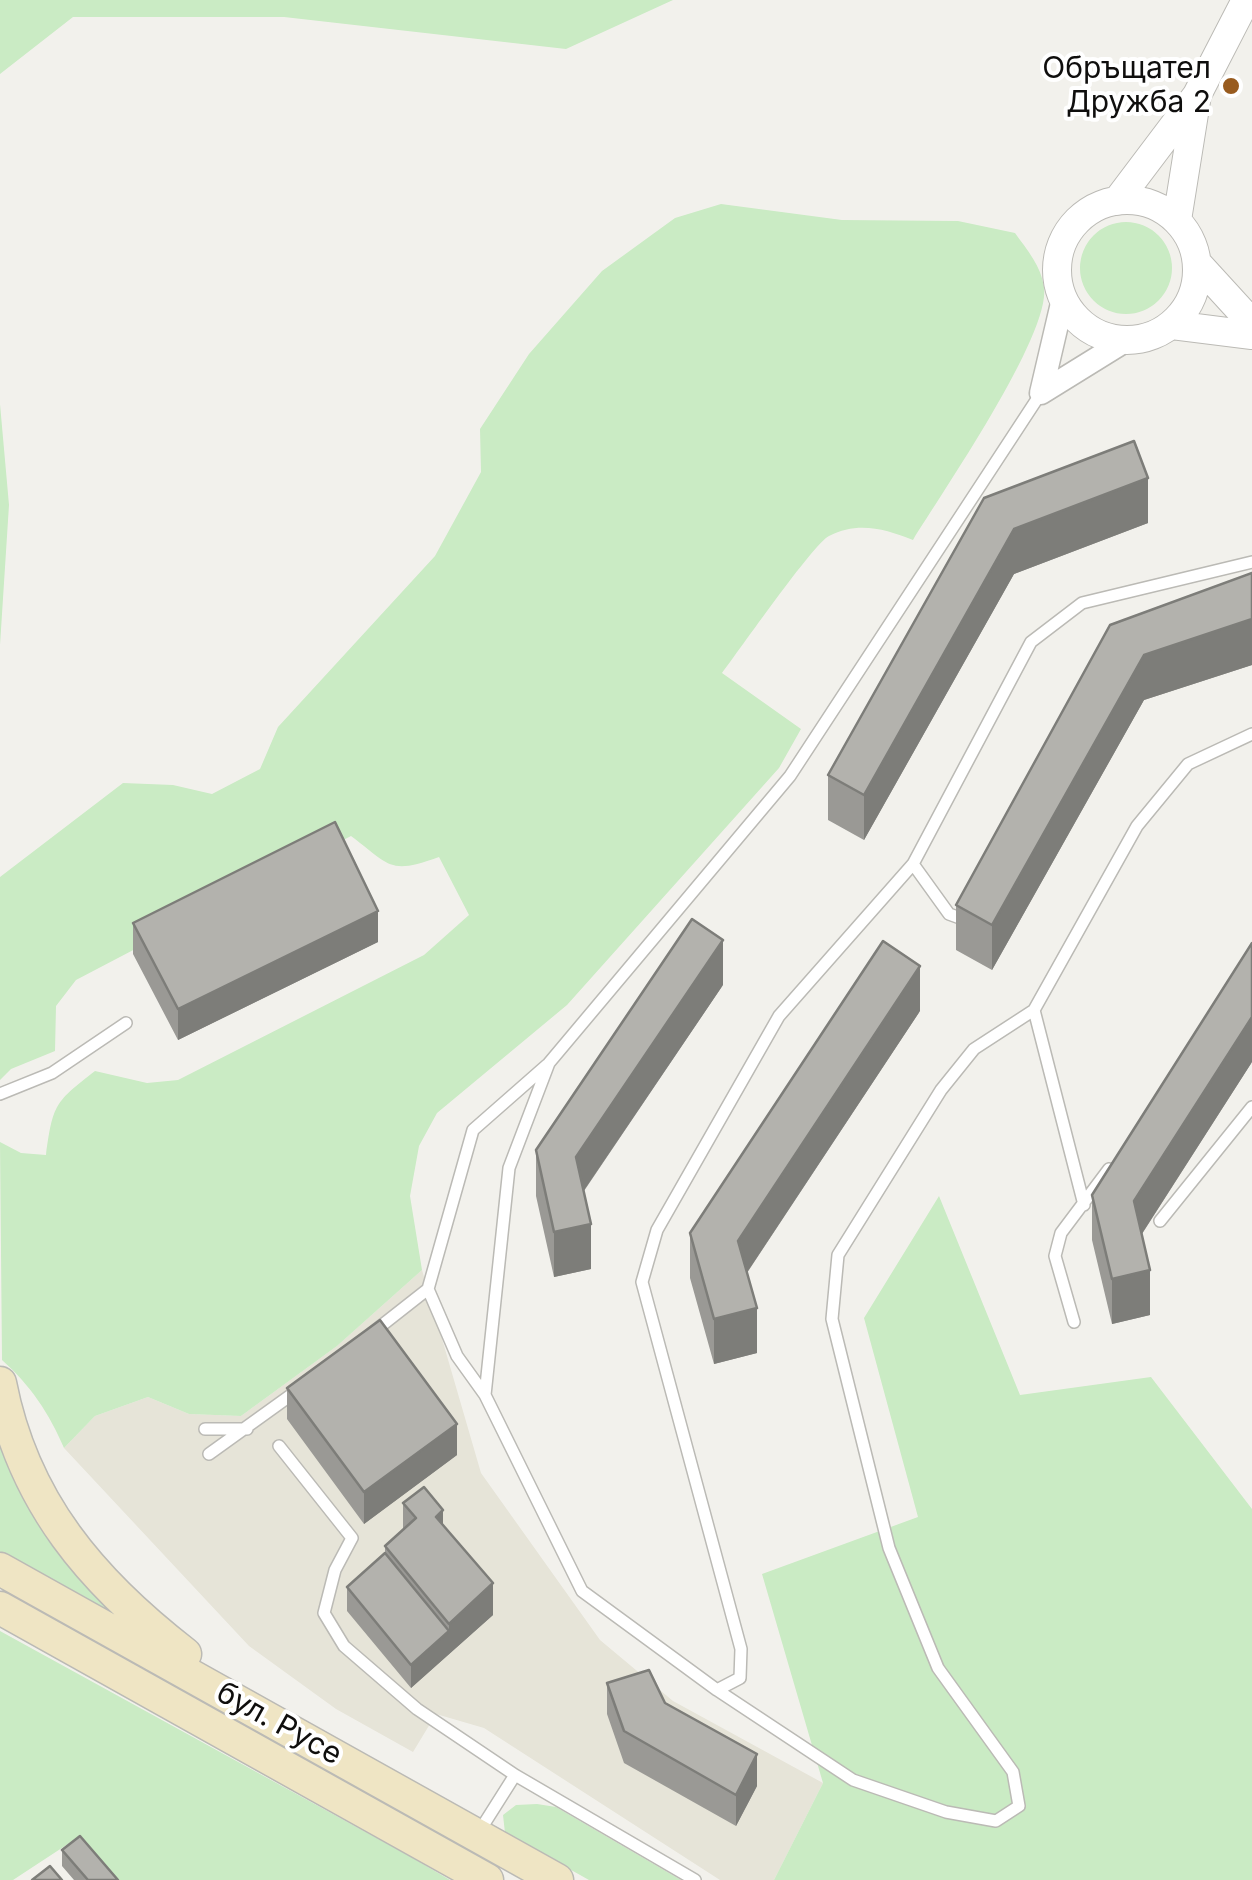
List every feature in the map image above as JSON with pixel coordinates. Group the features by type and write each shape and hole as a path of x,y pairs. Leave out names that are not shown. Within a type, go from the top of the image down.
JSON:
{"main road":[{"path":"0,1383 29,1476 61,1531 142,1620 272,1720"},
{"name":"бул. Русе","path":"0,1569 557,1880"},
{"name":"бул. Русе","path":"0,1608 486,1880"}],"street":[{"path":"1116,201 1196,95 1246,0"},
{"path":"1177,220 1196,95"},
{"path":"1041,393 1063,300 1057,272 1064,240 1083,216 1116,201 1148,203 1177,220 1192,243 1198,264 1196,288 1187,309 1154,336 1125,341 1101,336 1083,325 1063,300"},
{"path":"1198,264 1252,322"},
{"path":"1172,325 1252,335"},
{"path":"1041,393 1125,341"}],"lane":[{"path":"368,1336 428,1289 473,1130 549,1063 790,776 1041,393"},
{"path":"718,1690 740,1678 741,1649 642,1282 657,1230 779,1016 913,864 1031,642 1082,603 1252,562"},
{"path":"1226,568 1230,584"},
{"path":"428,1289 456,1356 485,1395 582,1591 718,1690 854,1780 946,1812 996,1821 1019,1806 1013,1772 938,1668 890,1548 832,1319 838,1255 941,1090 974,1048 1034,1010 1138,826 1188,764 1252,734"},
{"path":"913,864 949,914 960,918 969,901"},
{"path":"1034,1010 1084,1205"},
{"path":"0,1094 52,1073 126,1023"},
{"path":"485,1395 509,1168 549,1063"},
{"path":"1160,1221 1252,1107"},
{"path":"1074,1322 1056,1256 1061,1233 1117,1157"},
{"path":"209,1454 307,1382"},
{"path":"205,1428 247,1429"},
{"path":"280,1446 352,1538 335,1570 324,1613 344,1646 417,1709 515,1775 695,1880"},
{"path":"477,1836 515,1775"}],"shaded area":[{"path":"422,1270 481,1473 600,1640 673,1701 823,1783 774,1880 720,1880 484,1728 436,1714 413,1752 336,1709 249,1646 64,1448 95,1416 148,1397 189,1414 241,1416 337,1346"}],"green space":[{"path":"0,0 673,0 566,49 284,17 73,17 0,74"},
{"path":"721,204 842,220 958,221 1015,233 1037,265 1044,287 1042,310 1013,376 913,540 871,528 829,536 793,577 722,673 801,729 779,768 567,1005 437,1113 419,1146 410,1196 422,1270 337,1346 241,1416 189,1414 148,1397 95,1416 64,1448 38,1401 2,1360 0,1142 21,1153 46,1155 58,1106 95,1071 147,1083 178,1080 424,955 469,915 439,857 410,866 391,864 351,836 76,980 56,1006 55,1051 11,1069 0,1080 0,877 123,783 173,785 212,794 260,769 278,727 435,556 481,472 480,429 529,354 602,271 675,218"},
{"path":"1126,222 1143,226 1158,236 1168,251 1172,268 1168,285 1158,300 1143,310 1126,314 1109,310 1094,300 1084,285 1080,268 1084,251 1094,236 1109,226"},
{"path":"0,404 9,505 0,645"},
{"path":"939,1196 1020,1395 1151,1377 1252,1509 1252,1880 774,1880 823,1783 762,1574 918,1517 864,1318"},
{"path":"0,1425 128,1622 0,1553"},
{"path":"0,1631 450,1880 115,1880 74,1840 13,1880 0,1880"},
{"path":"516,1805 556,1807 681,1880 589,1880 505,1833 503,1815"}],"building":[{"path":"1134,441 1148,478 1014,529 864,795 828,775 984,498"},
{"path":"1252,573 1252,619 1144,655 992,925 956,905 1110,625"},
{"path":"335,822 378,911 178,1009 133,923"},
{"path":"692,919 723,940 576,1157 591,1224 554,1232 536,1150"},
{"path":"883,941 920,966 738,1241 757,1308 714,1319 690,1233"},
{"path":"1252,943 1252,1017 1134,1201 1150,1270 1112,1279 1092,1195"},
{"path":"380,1320 457,1424 364,1492 287,1388"},
{"path":"424,1487 443,1510 436,1517 493,1583 449,1624 385,1546 416,1518 403,1503"},
{"path":"385,1553 449,1631 411,1665 347,1587"},
{"path":"649,1670 665,1703 757,1754 736,1795 624,1731 607,1683"},
{"path":"80,1836 118,1880 88,1880 62,1850"},
{"path":"50,1866 62,1880 32,1880"}],"place":[{"name":"Обръщател Дружба 2","path":"1231,86"}]}
